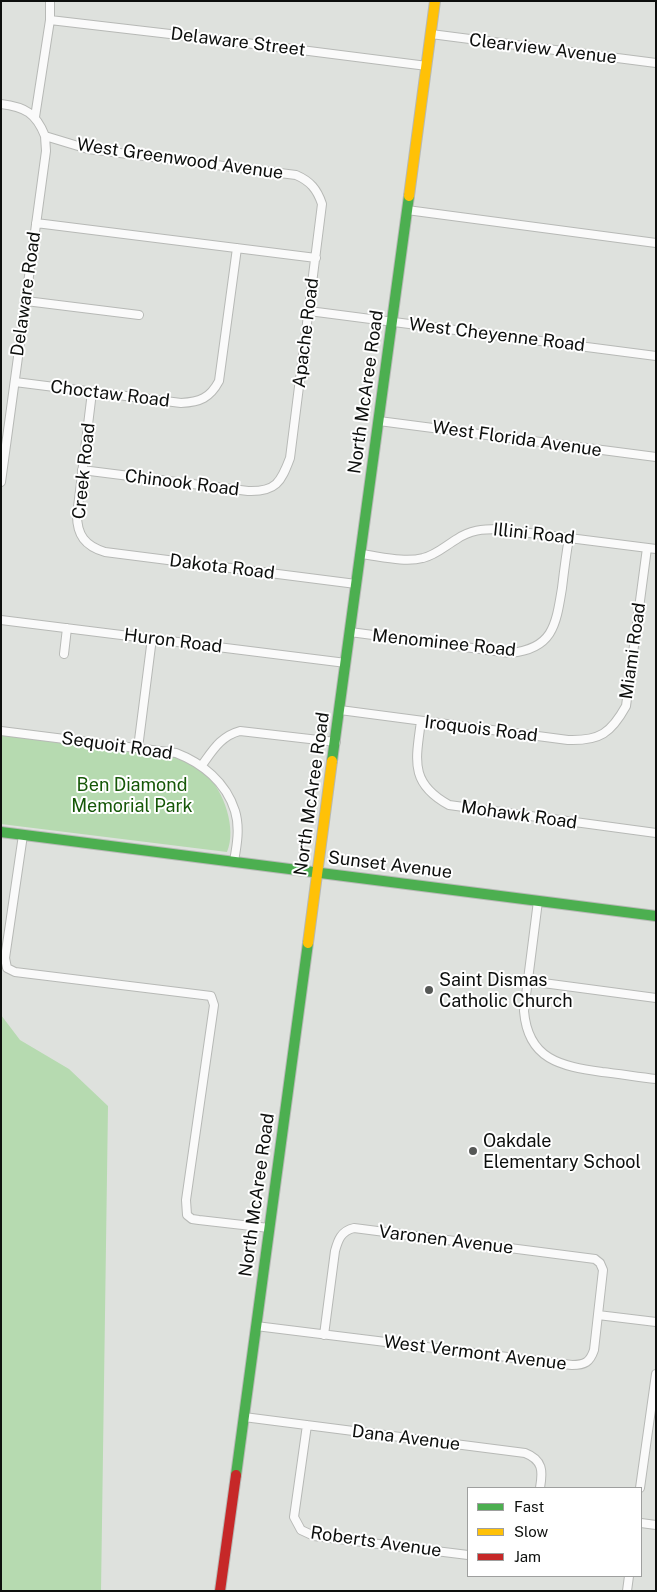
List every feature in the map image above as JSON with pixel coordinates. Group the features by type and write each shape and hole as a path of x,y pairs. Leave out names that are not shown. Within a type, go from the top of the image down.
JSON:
{"street":[{"path":"35,118 50,20 50,1"},
{"name":"North McAree Road","path":"220,1591 435,1"},
{"name":"Delaware Street","path":"50,20 427,66"},
{"name":"Clearview Avenue","path":"431,34 656,63"},
{"path":"1,104 26,110 35,118 46,136"},
{"name":"West Greenwood Avenue","path":"46,136 88,149 296,175 312,185"},
{"name":"Delaware Road","path":"1,482 46,151 46,136"},
{"name":"Apache Road","path":"280,482 290,458 322,204 312,185"},
{"path":"407,210 656,243"},
{"path":"36,223 316,258"},
{"name":"Choctaw Road","path":"15,382 181,403 193,402 204,398 213,392 220,381 236,248"},
{"path":"26,301 139,316"},
{"name":"West Cheyenne Road","path":"309,311 656,356"},
{"name":"Creek Road","path":"90,546 79,532 77,523 92,392"},
{"name":"West Florida Avenue","path":"379,421 656,457"},
{"name":"Chinook Road","path":"82,470 248,491 269,489 280,482"},
{"name":"Illini Road","path":"360,554 402,559 422,559 434,555 469,532 485,529 656,549"},
{"name":"Menominee Road","path":"350,632 510,653 525,652 538,646 548,636 555,624 568,538"},
{"name":"Dakota Road","path":"90,546 105,552 356,584"},
{"name":"Miami Road","path":"617,721 626,706 647,548"},
{"name":"Huron Road","path":"1,620 346,662"},
{"path":"64,654 68,628"},
{"path":"138,748 152,638"},
{"name":"Iroquois Road","path":"340,710 568,740 583,740 599,736 610,729 617,721"},
{"name":"Mohawk Road","path":"421,721 416,763 419,774 431,792 448,805 656,833"},
{"name":"Sequoit Road","path":"1,731 176,753 202,765"},
{"path":"234,861 238,841 235,811 229,798 210,771 202,765 216,746 230,734 240,731 336,742"},
{"name":"Sunset Avenue","path":"1,832 656,916"},
{"path":"23,835 5,965 10,970 211,996 214,1005 188,1181 187,1215 192,1219 269,1228"},
{"path":"538,901 524,1010 525,1024 530,1037 538,1048 558,1064 572,1068 656,1079"},
{"path":"528,981 656,998"},
{"name":"Varonen Avenue","path":"324,1335 338,1240 341,1234 348,1229 354,1228 595,1259 600,1263 603,1270 598,1315"},
{"path":"598,1315 656,1322"},
{"name":"West Vermont Avenue","path":"256,1326 580,1365 591,1359 594,1350 598,1315"},
{"path":"640,1487 652,1424 656,1374"},
{"name":"Dana Avenue","path":"244,1417 525,1453 538,1461 541,1467 540,1487"},
{"name":"Roberts Avenue","path":"307,1425 294,1518 301,1530 314,1536 467,1555"},
{"path":"642,1523 656,1526"},
{"path":"627,1591 629,1577"}],"green space":[{"name":"Ben Diamond Memorial Park","path":"1,735 176,756 188,762 206,774 223,800 227,811 230,832 230,843 227,852 1,824"},
{"path":"1,1015 20,1040 69,1069 108,1106 101,1591 1,1591"}],"traffic: fast":[{"path":"332,761 409,196"},
{"path":"1,832 656,916"},
{"path":"236,1475 308,943"}],"traffic: slow":[{"path":"409,196 435,1"},
{"path":"308,943 332,761"}],"traffic: jam":[{"path":"220,1591 236,1475"}],"place":[{"name":"Saint Dismas Catholic Church","path":"429,990"},
{"name":"Oakdale Elementary School","path":"473,1151"}]}
